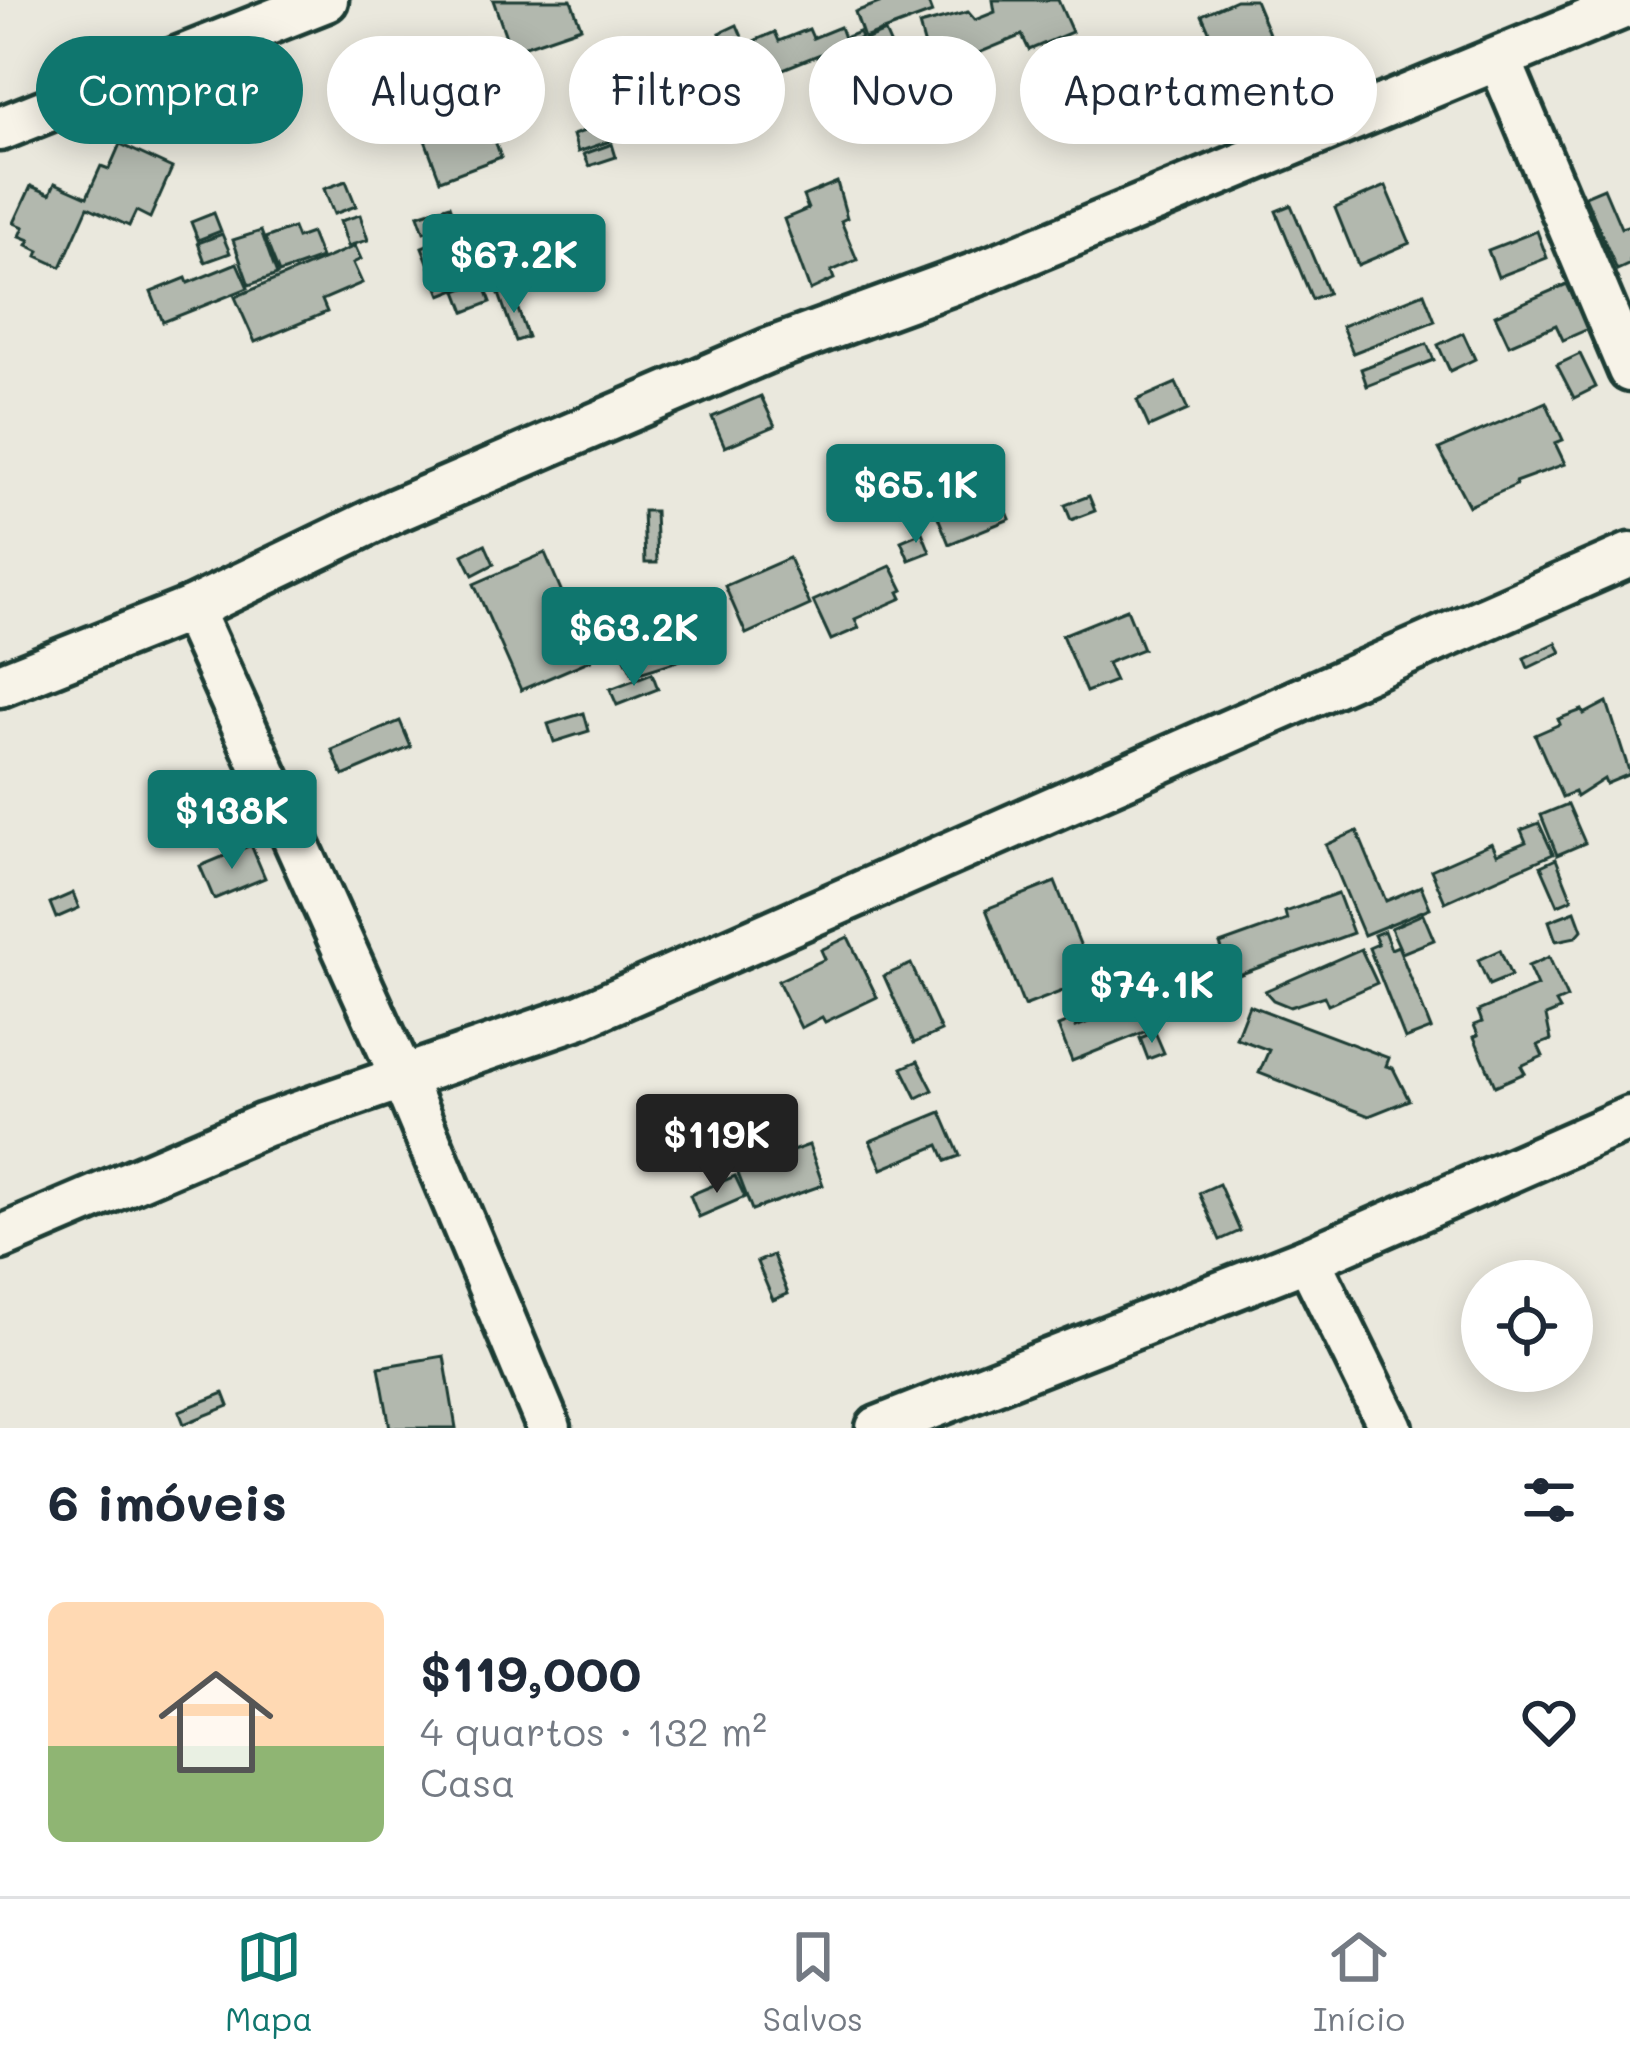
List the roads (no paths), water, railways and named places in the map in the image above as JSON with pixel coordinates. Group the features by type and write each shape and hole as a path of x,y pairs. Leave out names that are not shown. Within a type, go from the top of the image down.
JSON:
{"street":[{"path":"0,129 326,0"},
{"path":"0,685 191,609 394,511 769,350 977,274 1630,4"},
{"path":"1500,61 1630,370"},
{"path":"0,1238 264,1125 581,1016 1630,555"},
{"path":"191,609 403,1079 549,1428"},
{"path":"878,1428 1308,1259 1630,1118"},
{"path":"1308,1259 1391,1428"}]}
